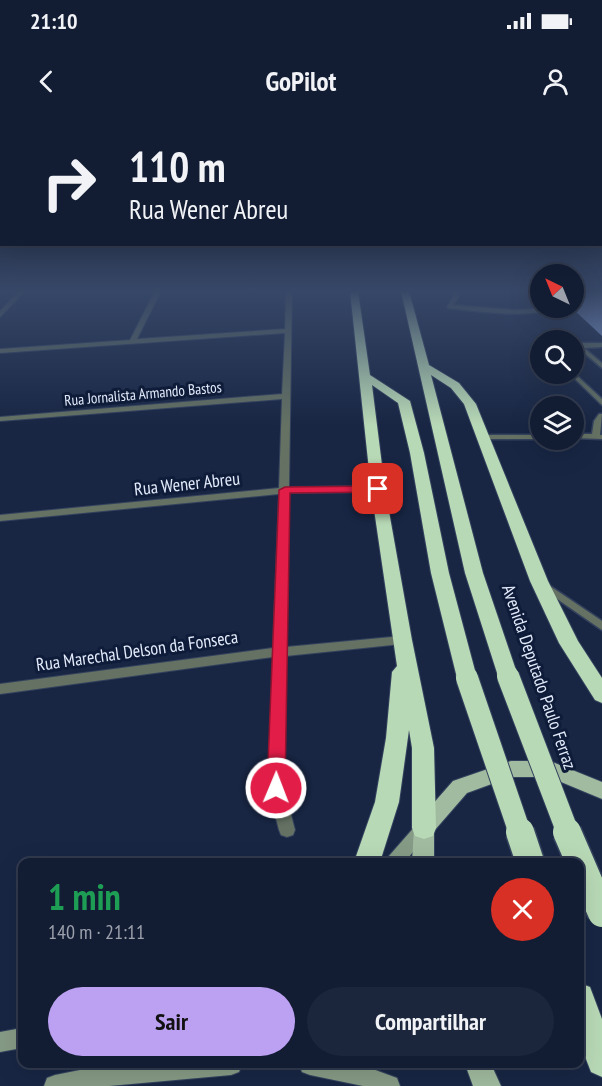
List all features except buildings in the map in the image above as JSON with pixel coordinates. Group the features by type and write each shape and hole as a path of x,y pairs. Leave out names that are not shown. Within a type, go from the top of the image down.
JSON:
{"highway":[{"path":"360,336 378,489 403,644 423,748 424,828"},
{"name":"Avenida Deputado Paulo Ferraz","path":"416,336 474,573 508,676 578,858"},
{"path":"423,367 447,378 461,390 470,404 485,437 515,523 539,581 569,643 602,695"},
{"path":"365,376 404,401 417,453 440,573 467,678 529,858"},
{"path":"368,858 387,802 397,738 403,644"},
{"name":"Avenida Deputado Paulo Ferraz","path":"584,871 602,913"},
{"path":"584,1012 602,1061"}],"main road":[{"path":"398,858 460,787 512,769 550,769 602,791"},
{"path":"423,858 424,828"},
{"path":"0,1042 18,1039"},
{"path":"55,1086 110,1075 187,1068"},
{"path":"329,1068 367,1076 389,1086"},
{"path":"480,1068 487,1086"}],"street":[{"path":"133,341 135,336"},
{"path":"0,351 209,336"},
{"path":"287,336 276,788 287,830"},
{"name":"Rua Jornalista Armando Bastos","path":"0,419 287,396"},
{"name":"Rua Wener Abreu","path":"0,519 285,490 378,489"},
{"name":"Rua Marechal Delson da Fonseca","path":"0,689 280,652 403,644"}],"lane":[{"path":"584,345 602,345"},
{"path":"584,350 602,366"},
{"path":"592,356 602,355"},
{"path":"583,384 602,404"},
{"path":"584,436 599,437 598,422 602,416"},
{"path":"485,437 530,437"},
{"path":"539,581 602,626"}],"route":[{"path":"276,788 280,588 285,490 378,489"}]}
